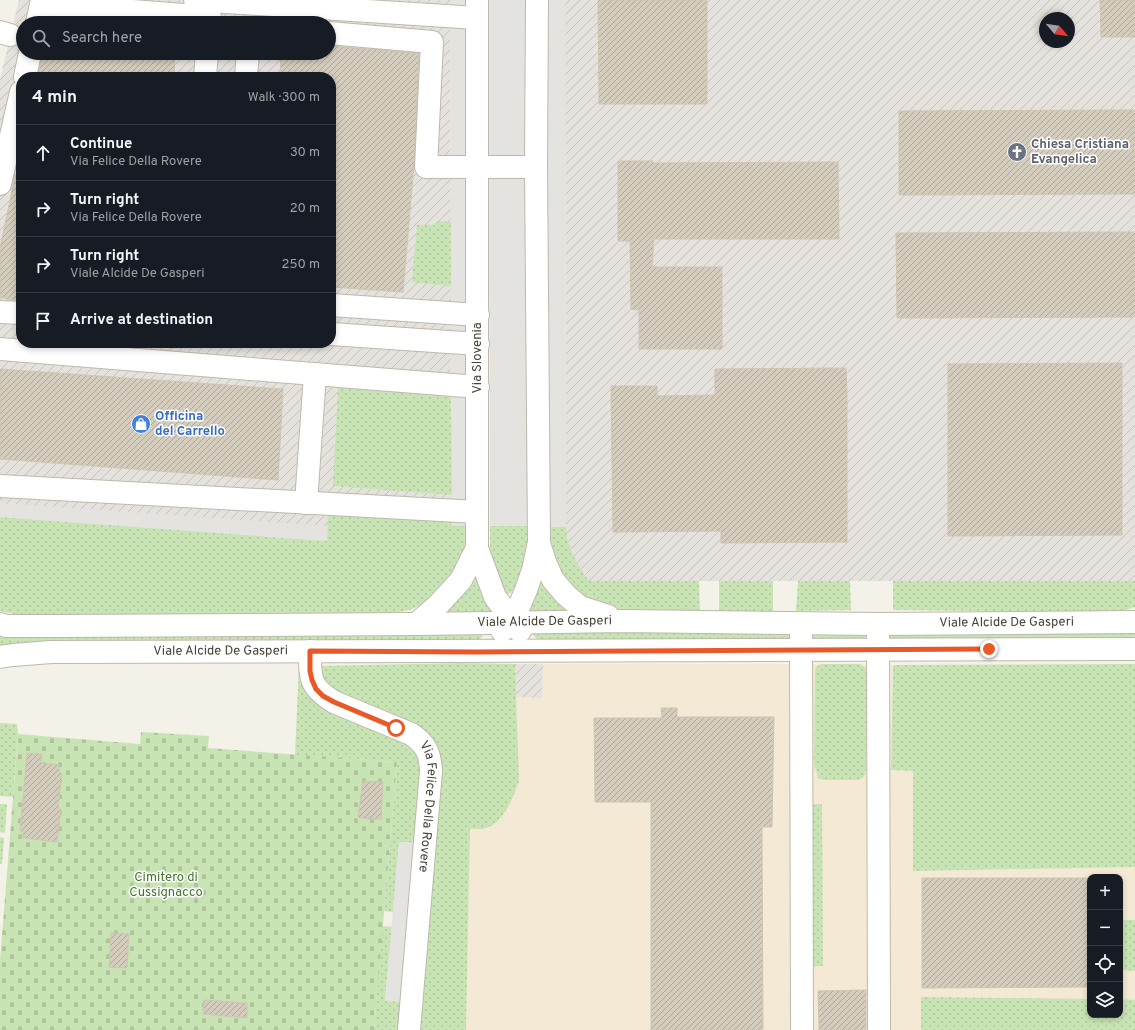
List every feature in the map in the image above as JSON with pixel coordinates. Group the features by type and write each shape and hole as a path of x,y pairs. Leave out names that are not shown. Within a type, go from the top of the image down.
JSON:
{"street":[{"path":"195,0 477,9"},
{"path":"476,652 512,623 533,570 539,542 536,167 537,0"},
{"path":"38,16 41,4 197,16"},
{"name":"Via Slovenia","path":"477,9 477,548 494,597 512,623 539,651"},
{"path":"336,34 432,42 426,166 536,167"},
{"path":"25,72 28,60"},
{"path":"205,72 206,60"},
{"path":"246,72 247,60"},
{"path":"0,184 16,114"},
{"path":"336,305 478,315"},
{"path":"0,312 16,313"},
{"path":"336,334 478,344"},
{"path":"0,349 478,387"},
{"path":"306,503 315,374"},
{"path":"0,486 477,512"},
{"path":"539,542 545,562 553,580 566,595 580,607 623,621"},
{"name":"Via Slovenia","path":"416,624 438,605 461,580 477,548"},
{"name":"Viale Alcide De Gasperi","path":"0,624 6,626 55,626 623,621 878,624 1135,622"},
{"path":"801,623 802,1030"},
{"path":"878,624 879,1030"},
{"name":"Viale Alcide De Gasperi","path":"0,657 13,654 51,652 1135,650"},
{"name":"Via Felice Della Rovere","path":"310,651 310,671 312,680 316,689 323,696 410,734 419,740 430,756 431,771 409,1030"}],"shaded area":[{"path":"19,0 450,0 452,526 0,584 0,79"},
{"path":"450,0 468,0 470,526 452,526"},
{"path":"488,0 526,0 526,158 488,158"},
{"path":"547,0 565,0 566,527 547,527"},
{"path":"565,0 1135,0 1135,581 589,581 576,563 570,551 566,529"},
{"path":"489,176 527,176 529,526 490,526"},
{"path":"0,503 328,526 327,541 0,517"},
{"path":"515,664 515,697 542,698 543,664 893,665 891,770 913,771 913,871 1135,867 1135,1030 466,1030 470,828"},
{"path":"515,664 543,664 542,698 515,697"},
{"path":"399,842 417,843 404,1002 385,1001"}],"green space":[{"path":"438,221 451,222 451,286 412,282 417,225 433,225"},
{"path":"338,388 451,397 452,495 333,486"},
{"path":"328,513 452,520 452,526 470,526 469,540 459,568 433,599 410,610 386,614 38,616 19,615 0,611 0,517 326,541"},
{"path":"490,526 529,526 523,567 512,592 508,594 502,592 494,571 490,546"},
{"path":"547,527 566,527 568,542 573,556 589,581 699,581 700,613 635,613 613,610 601,605 577,590 559,569 553,558 548,543"},
{"path":"476,572 497,613 439,614"},
{"path":"541,576 575,613 522,613"},
{"path":"719,581 773,581 773,611 719,611"},
{"path":"798,581 850,581 851,610 796,611"},
{"path":"893,581 1135,581 1135,607 1126,610 1108,612 893,610"},
{"path":"1135,631 1135,640 889,641 886,636 890,632"},
{"path":"530,632 789,632 793,634 792,640 541,643"},
{"path":"816,632 861,632 866,635 865,640 814,639 813,636"},
{"path":"484,633 481,638 473,644 0,646 0,635"},
{"path":"462,663 515,664 519,781 507,809 498,821 484,829 470,829 466,1030 417,1030 442,766 437,748 427,733 416,725 367,707 332,688 322,677 318,666"},
{"path":"299,664 408,744 415,751 420,762 423,774 417,843 399,842 393,912 384,911 397,762 295,755"},
{"path":"822,664 859,664 864,666 867,670 866,771 864,777 859,780 823,780 818,778 814,764 815,670 817,666"},
{"path":"1135,664 1135,867 913,871 913,771 891,770 893,665"},
{"path":"0,723 17,724 18,734 13,797 0,796"},
{"name":"Cimitero di Cussignacco","path":"141,732 209,736 208,748 397,762 374,1030 0,1030 0,961 18,734 140,744"},
{"path":"0,804 7,804 5,833 0,832"},
{"path":"804,804 822,804 823,966 805,967"},
{"path":"0,837 4,838 2,864 0,864"},
{"path":"1123,920 1135,920 1135,971 1123,970"},
{"path":"382,926 392,927 385,1000 404,1002 401,1030 374,1030"},
{"path":"921,997 1087,999 1087,1018 1123,1018 1123,999 1135,1000 1135,1030 921,1030"}],"building":[{"path":"598,0 707,0 707,104 599,104"},
{"path":"1100,0 1135,0 1135,37 1101,37"},
{"path":"336,47 419,53 414,164 403,292 336,287 336,72 280,72 281,60 336,60"},
{"path":"41,60 175,60 174,72 39,72"},
{"name":"Chiesa Cristiana Evangelica","path":"1135,110 1135,194 899,195 899,111"},
{"path":"618,161 653,161 653,163 838,162 839,239 654,239 652,267 722,267 722,349 639,349 639,310 631,309 630,241 618,241"},
{"path":"16,176 16,300 0,297 0,248"},
{"path":"1135,232 1135,317 897,318 896,233"},
{"path":"1122,363 1122,535 948,536 948,364"},
{"path":"846,368 847,542 721,543 721,531 613,532 611,386 657,386 657,396 715,395 715,369"},
{"name":"Officina del Carrello","path":"0,369 283,389 278,480 0,459"},
{"path":"661,708 677,708 677,717 774,717 772,827 762,827 763,1030 651,1030 651,802 595,802 594,718 662,718"},
{"path":"27,753 42,754 41,763 59,765 59,773 62,773 58,809 61,809 57,842 23,838 23,831 20,831"},
{"path":"363,781 383,782 381,819 358,817"},
{"path":"922,878 1087,878 1087,987 922,988"},
{"path":"111,933 129,934 127,968 109,967"},
{"path":"866,990 866,1030 819,1030 818,991"},
{"path":"204,1000 247,1003 247,1018 203,1014"}],"place":[{"name":"Chiesa Cristiana Evangelica","path":"1017,152"},
{"name":"Officina del Carrello","path":"141,424"}],"route":[{"path":"396,728 323,696 316,689 312,680 310,671 310,651 476,652 989,649"}]}
